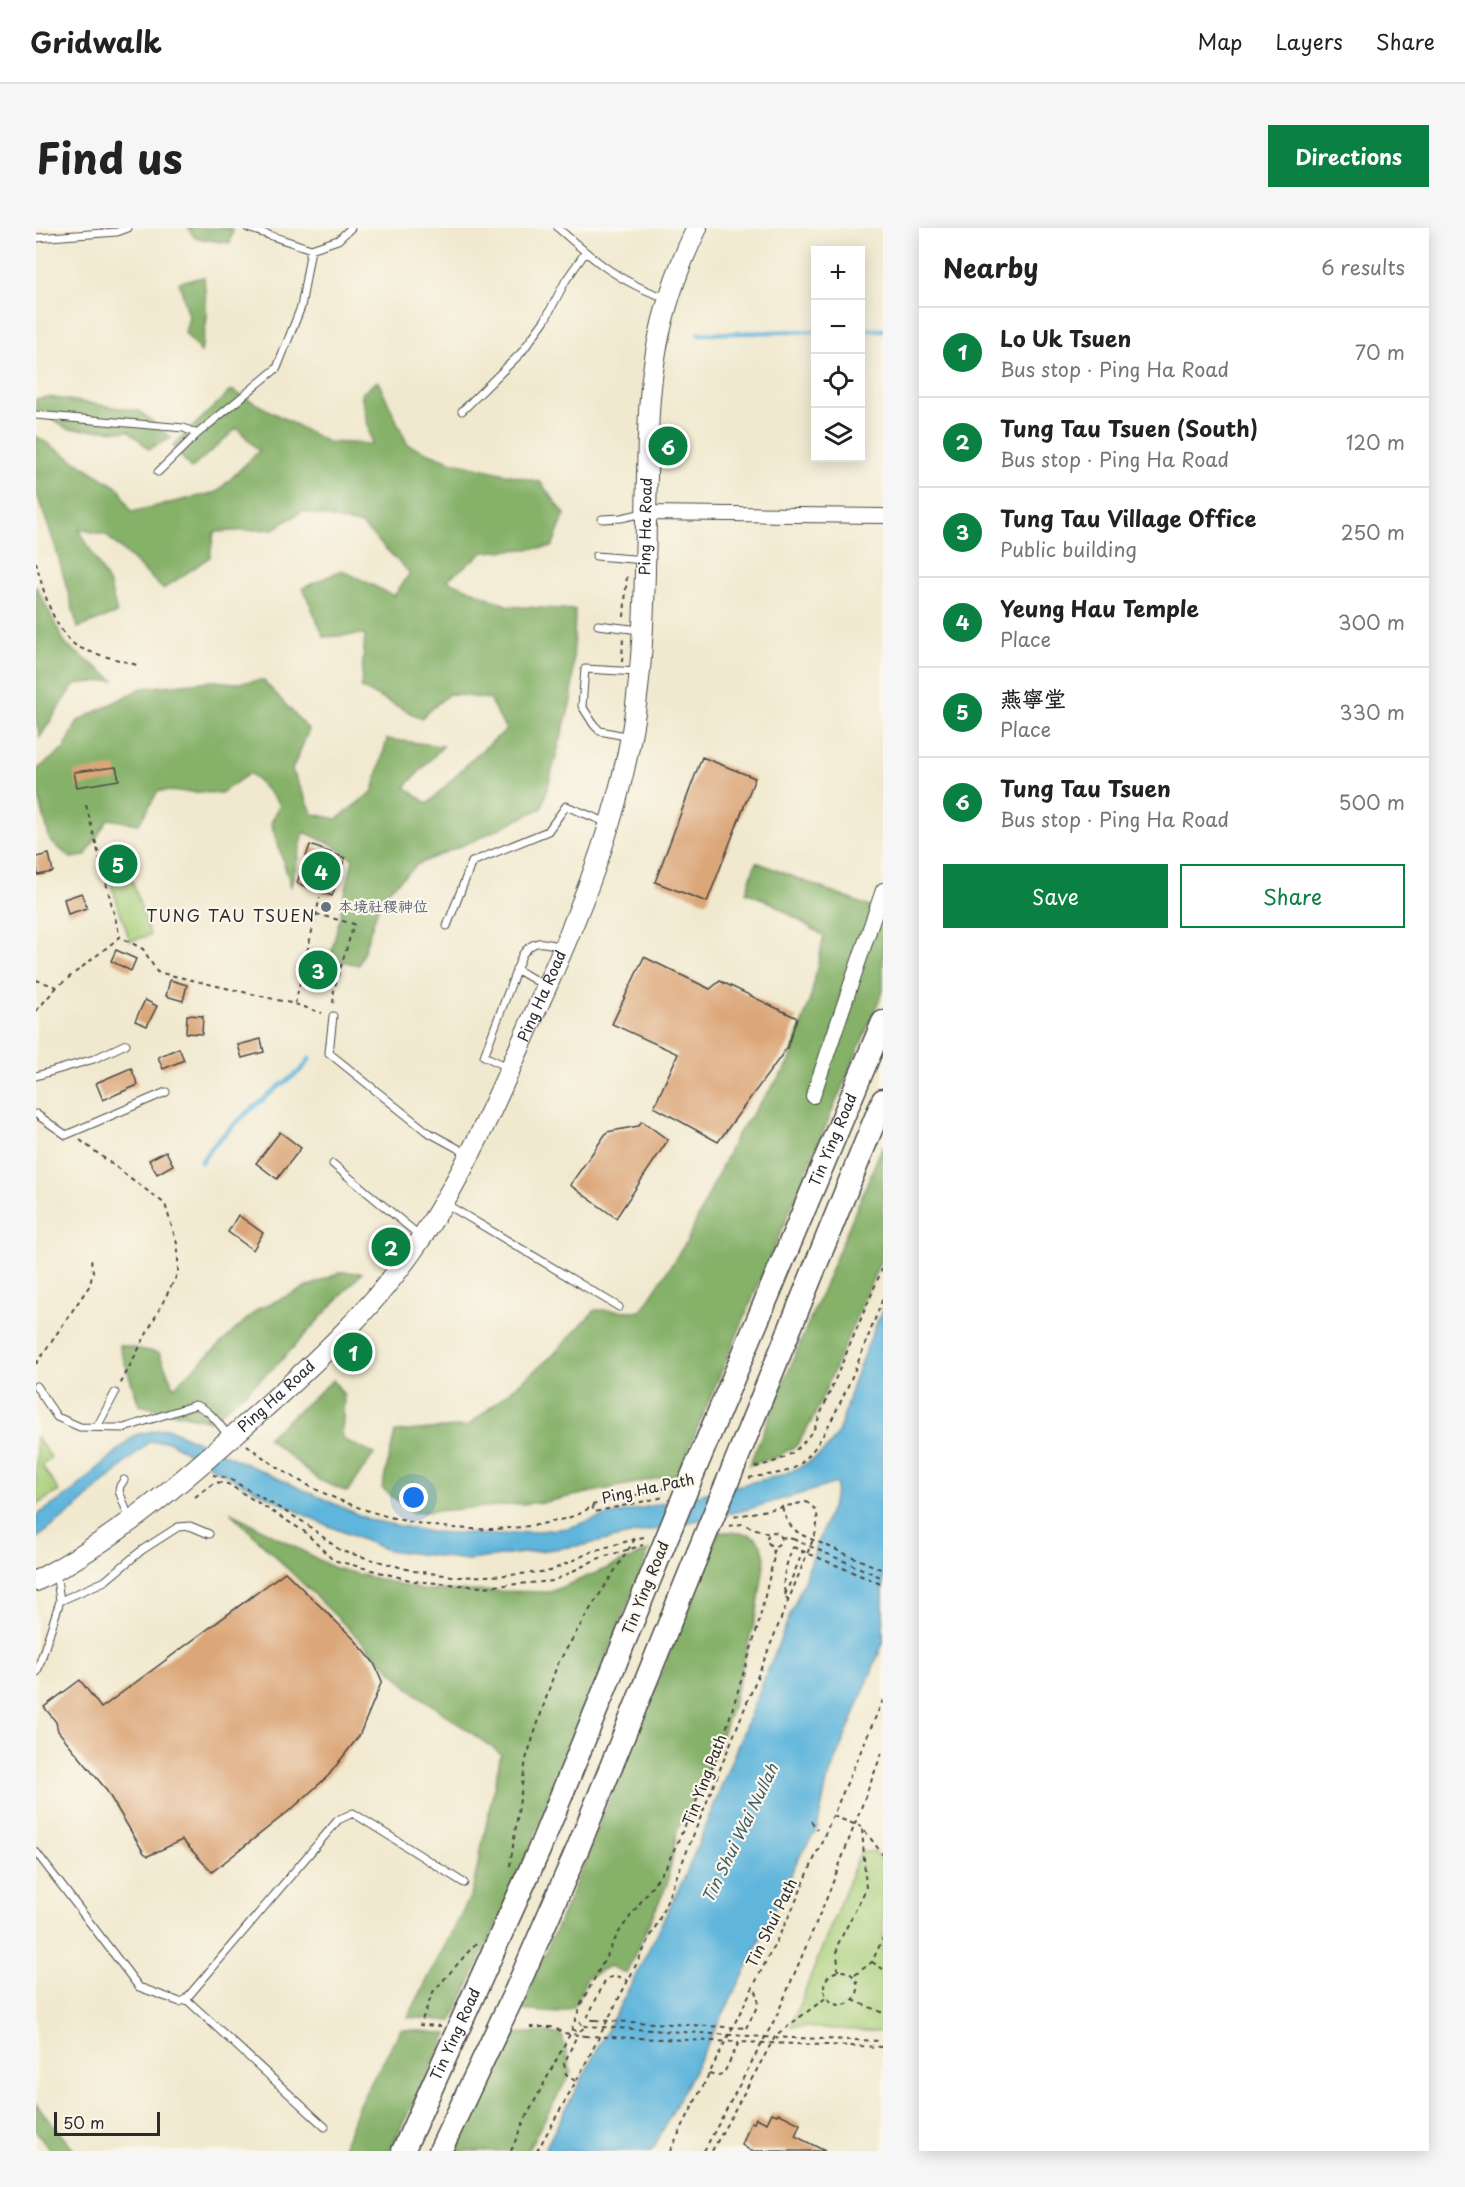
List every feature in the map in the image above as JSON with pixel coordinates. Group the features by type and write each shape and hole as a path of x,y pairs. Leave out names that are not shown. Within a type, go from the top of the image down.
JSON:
{"main road":[{"name":"Tin Ying Road","path":"403,2151 539,1850 651,1554 696,1469 883,1022"},
{"name":"Tin Ying Road","path":"440,2151 516,1990 573,1859 698,1553 741,1471 883,1100"}],"street":[{"name":"Ping Ha Road","path":"36,1581 131,1523 207,1469 330,1349 386,1286 422,1237 444,1203 470,1155 564,948 594,874 611,824 632,738 640,672 651,384 654,360 669,299 697,228"},
{"path":"646,513 883,516"},
{"path":"813,1096 883,890"}],"lane":[{"path":"36,238 117,232 128,228"},
{"path":"248,228 311,249 338,240 351,228"},
{"path":"558,228 603,268 629,284 669,299"},
{"path":"158,472 197,434 277,368 301,307 311,249"},
{"path":"462,411 521,353 545,320 585,253"},
{"path":"36,415 184,428 197,434"},
{"path":"602,519 646,513"},
{"path":"597,556 645,560"},
{"path":"598,625 643,630"},
{"path":"632,738 600,731 594,725 582,706 585,669 640,672"},
{"path":"447,926 472,862 548,831 566,806 611,824"},
{"path":"510,1068 484,1056 522,955 528,946 535,942 564,948"},
{"path":"516,969 546,987"},
{"path":"333,1016 329,1053 426,1131 470,1155"},
{"path":"36,1077 94,1059 126,1044"},
{"path":"36,1114 61,1133 72,1134 166,1092"},
{"path":"333,1164 422,1237"},
{"path":"444,1203 619,1307"},
{"path":"36,1386 57,1417 80,1427 124,1428 195,1405 209,1412 232,1443"},
{"path":"97,1427 116,1393"},
{"path":"124,1480 119,1491 131,1523"},
{"path":"60,1601 105,1581 142,1550 178,1527 190,1526 209,1534"},
{"path":"36,1672 60,1601 56,1570"},
{"path":"36,1852 139,1987 180,2002 186,1999 338,1820 345,1815 353,1813 464,1883"},
{"path":"186,1999 325,2127"}],"path":[{"path":"36,562 56,618 61,628 77,646 137,665"},
{"path":"86,805 120,938"},
{"path":"295,1004 320,897"},
{"path":"120,938 143,949 157,972 295,1004 333,1016 334,989 354,924 316,914"},
{"path":"36,1011 57,987 120,938"},
{"path":"36,980 57,987"},
{"path":"72,1134 165,1204 178,1248 178,1273 116,1393"},
{"path":"36,1364 90,1285 93,1271 91,1260"},
{"path":"741,1471 776,1462 803,1445 815,1427 883,1267"},
{"path":"741,1471 793,1469 820,1441 833,1418 883,1298"},
{"name":"Ping Ha Path","path":"232,1443 261,1457 300,1482 346,1503 392,1519 476,1530 513,1528 549,1523 587,1511 592,1505"},
{"path":"207,1469 228,1478 305,1523 341,1551 414,1571 460,1577 510,1575 550,1570 592,1551 635,1539"},
{"path":"195,1497 215,1482 228,1484 304,1532 333,1560 414,1581 446,1585 482,1587 553,1581 597,1558 630,1548 651,1554"},
{"path":"592,1505 671,1487"},
{"name":"Ping Ha Path","path":"592,1505 594,1512 663,1497"},
{"name":"Tin Ying Path","path":"537,2151 576,2082 659,1920 816,1532 818,1513 806,1502 731,1517"},
{"path":"782,1506 789,1525 802,1535 883,1569"},
{"path":"781,1537 780,1544 773,1546 767,1542 766,1538 769,1534 776,1532 781,1537 793,1539 883,1578"},
{"path":"511,2151 618,1932 666,1868 719,1752 758,1626 774,1557 773,1546"},
{"path":"788,1601 783,1587 786,1567 793,1547 883,1586"},
{"path":"508,1876 526,1759 557,1665 630,1548"},
{"path":"785,1595 803,1551"},
{"name":"Tin Shui Path","path":"670,2151 792,1910 883,1700"},
{"path":"704,2151 776,2018 824,1905 883,1750"},
{"path":"833,1816 862,1827 883,1855"},
{"path":"811,1821 817,1829"},
{"path":"838,1971 837,1946 866,1889 862,1827"},
{"path":"854,1976 872,1962 883,1938"},
{"path":"449,2026 420,2025 433,1992 476,1943"},
{"path":"872,1962 883,1969"},
{"path":"854,2000 858,1991 854,1976 849,1972 838,1971 828,1976 824,1987 827,1998 840,2005 854,2000 883,2013"},
{"path":"628,1981 619,1976 606,1979 587,2018 590,2020 746,2028 759,2000 758,1994 752,1987"},
{"path":"712,2151 776,2037 827,1998"},
{"path":"575,2019 584,2026 765,2037 883,2041"},
{"path":"572,2029 582,2031 584,2026"},
{"path":"530,2027 553,2027 559,2031 585,2036 883,2047"},
{"path":"576,2082 566,2074 564,2064 577,2035"},
{"path":"709,2074 716,2076 724,2073 739,2042"}],"green space":[{"path":"188,228 229,228 233,230 230,243 195,238"},
{"path":"204,277 207,318 201,352 185,333 189,316 179,282"},
{"path":"378,381 408,445 450,461 540,482 565,514 552,547 484,552 447,580 508,606 575,610 572,697 542,808 418,864 382,896 359,965 330,959 353,859 333,845 304,832 291,886 271,823 280,804 250,773 221,793 158,791 139,824 108,819 85,856 71,858 50,841 36,786 36,770 64,749 78,721 142,688 214,681 237,683 263,680 309,730 292,770 313,814 337,819 373,791 387,739 443,746 405,787 428,804 476,755 506,730 489,699 449,694 421,718 361,688 365,634 324,637 303,588 342,570 394,596 410,573 362,525 302,511 274,529 214,532 210,557 163,589 106,535 79,529 110,586 117,613 78,628 55,545 36,492 36,436 120,489 131,512 217,492 259,451 237,428 191,469 173,446 231,390 327,442 372,444 361,394"},
{"path":"48,397 140,411 171,438 149,449 129,431 68,429 36,409 36,399"},
{"path":"36,586 66,645 114,680 75,684 40,737 36,721"},
{"path":"756,862 883,912 883,991 678,1474 545,1502 412,1513 382,1488 395,1432 468,1426 552,1356 595,1310 641,1311 687,1241 736,1136 789,1064 811,996 824,936 772,903 746,892"},
{"path":"131,877 150,935 130,941 111,884"},
{"path":"883,1145 883,1255 814,1417 797,1445 777,1457 749,1465"},
{"path":"341,1272 362,1273 278,1364 211,1421 139,1405 119,1345 159,1353 174,1387 258,1309"},
{"path":"333,1380 344,1395 342,1439 374,1454 347,1492 319,1480 267,1438"},
{"path":"36,1437 51,1457 42,1466 59,1491 36,1505"},
{"path":"230,1512 334,1568 422,1590 550,1592 649,1551 514,1887 452,2021 408,2017 472,1893 501,1754 412,1691"},
{"path":"719,1531 749,1534 756,1538 762,1546 765,1558 757,1611 731,1710 717,1748 677,1831 667,1885 626,1973 609,1966 587,1978 574,2007 558,2013 520,2010 570,1897"},
{"path":"874,1851 883,1864 883,2032 791,2026 860,1853"},
{"path":"401,2029 448,2034 389,2151 342,2151 358,2106"},
{"path":"549,2032 562,2036 571,2072 527,2151 457,2151 510,2034"},
{"path":"36,2104 74,2151 51,2151 36,2131"}],"water":[{"name":"Tin Shui Wai Nullah","path":"883,1308 883,1643 827,1782 817,1829 798,1859 747,1968 652,2151 544,2151 686,1874 807,1573 832,1505 837,1483 745,1510 584,1545 469,1560 387,1550 319,1522 224,1474 168,1441 149,1442 74,1510 36,1539 36,1516 72,1492 135,1435 167,1428 370,1520 430,1532 500,1535 568,1528 595,1519 779,1476 818,1457 838,1433 858,1369"}],"building":[{"path":"702,757 755,778 707,902 655,882"},
{"path":"116,767 119,780 77,787 74,772"},
{"path":"310,845 345,858 332,896 297,883"},
{"path":"124,850 130,873 112,878 105,856"},
{"path":"49,854 53,872 38,875 36,857"},
{"path":"82,893 87,908 68,914 64,899"},
{"path":"116,950 136,959 131,971 111,961"},
{"path":"314,954 329,957 323,986 308,983"},
{"path":"644,957 710,989 720,981 797,1018 787,1048 718,1142 654,1107 678,1054 612,1024"},
{"path":"170,980 187,985 183,1001 166,996"},
{"path":"145,1000 157,1006 147,1026 135,1021"},
{"path":"187,1015 203,1016 202,1034 186,1033"},
{"path":"261,1039 264,1052 242,1058 238,1045"},
{"path":"179,1048 184,1060 163,1069 158,1057"},
{"path":"131,1068 138,1085 103,1100 96,1083"},
{"path":"642,1121 668,1140 616,1218 570,1185 607,1132 638,1126"},
{"path":"280,1132 301,1148 277,1179 256,1163"},
{"path":"166,1151 173,1165 157,1174 149,1160"},
{"path":"238,1215 263,1233 253,1250 228,1232"},
{"path":"285,1572 355,1640 374,1663 382,1681 359,1736 328,1776 294,1807 212,1872 182,1840 148,1856 105,1788 58,1731 56,1722 44,1707 80,1680 101,1708"},
{"path":"772,2113 777,2115 778,2113 800,2124 795,2136 825,2151 751,2151 742,2145 751,2122 754,2123 756,2118 767,2123"}],"waterway":[{"path":"865,330 883,330"},
{"path":"698,334 811,331"},
{"path":"201,1162 217,1141 276,1089 299,1072 310,1058"}],"place":[{"name":"Tung Tau Tsuen","path":"668,446"},
{"name":"燕寧堂","path":"118,864"},
{"name":"Yeung Hau Temple","path":"321,871"},
{"name":"本境社稷神位","path":"326,907"},
{"name":"Tung Tau Village Office","path":"318,970"},
{"name":"Tung Tau Tsuen (South)","path":"391,1247"},
{"name":"Lo Uk Tsuen","path":"353,1352"}],"district":[{"name":"TUNG TAU TSUEN","path":"231,916"}]}
